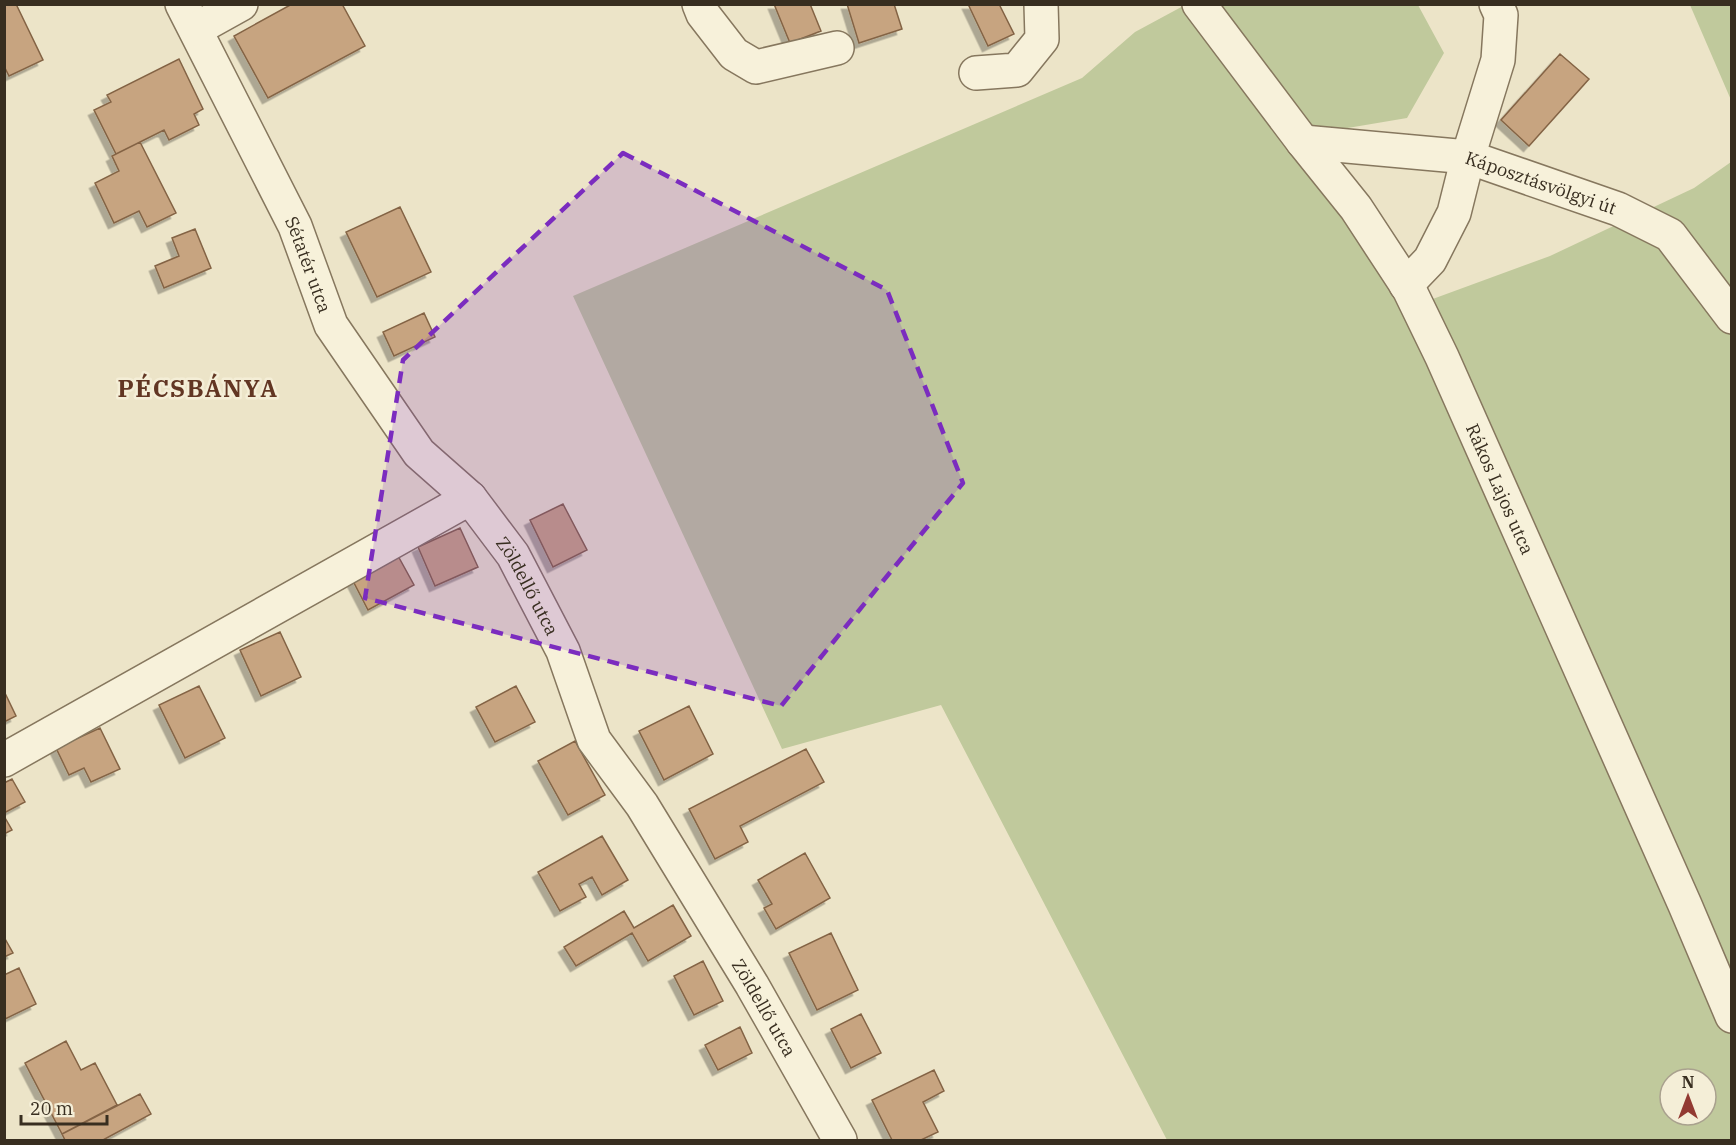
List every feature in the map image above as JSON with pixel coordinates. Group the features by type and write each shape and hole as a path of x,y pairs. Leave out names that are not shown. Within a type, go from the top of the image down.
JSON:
{"street":[{"path":"189,17 241,4"},
{"path":"699,4 734,54 756,67 837,48"},
{"path":"976,73 1017,70 1042,39 1041,4"},
{"name":"Rákos Lajos utca","path":"1199,4 1356,208 1406,285 1442,357 1685,905 1731,1016"},
{"path":"1406,285 1430,260 1454,213 1468,157 1498,60 1501,15 1496,4"},
{"name":"Sétatér utca","path":"189,17 295,226 331,325 419,453 470,498"},
{"name":"Káposztásvölgyi út","path":"1303,142 1468,157 1618,209 1670,235 1731,317"},
{"path":"4,760 470,498"},
{"name":"Zöldellő utca","path":"470,498 513,555 563,651 594,740 648,815 752,985 840,1140"}],"highlighted area":[{"path":"623,153 887,290 963,483 781,706 365,598 403,360"}],"green space":[{"path":"1185,5 1418,5 1444,53 1407,118 1318,133 1430,300 1550,256 1694,188 1731,162 1731,1140 1167,1140 941,705 782,749 573,296 1082,78 1135,32"},
{"path":"1690,5 1731,5 1731,100"}],"building":[{"path":"4,4 16,4 43,60 9,76 4,66"},
{"path":"292,4 342,4 365,46 268,98 234,36"},
{"path":"774,4 810,4 821,31 790,43"},
{"path":"847,4 894,4 902,29 859,43"},
{"path":"968,4 999,4 1014,34 988,46"},
{"path":"1560,54 1589,79 1529,146 1501,120"},
{"path":"179,59 203,109 194,114 199,125 169,140 164,130 116,154 94,110 111,102 107,95"},
{"path":"140,142 176,213 147,227 139,211 114,223 95,183 119,171 112,156"},
{"path":"400,207 431,272 377,297 346,232"},
{"path":"195,229 211,268 164,288 155,266 179,256 172,238"},
{"path":"424,313 435,337 394,356 383,332"},
{"path":"563,504 587,550 553,567 530,520"},
{"path":"460,528 478,567 435,586 418,547"},
{"path":"397,554 414,585 368,610 352,579"},
{"path":"280,632 301,677 261,696 240,650"},
{"path":"199,686 225,738 185,758 159,705"},
{"path":"516,686 535,722 495,742 476,707"},
{"path":"4,691 16,716 4,722"},
{"path":"689,706 713,754 664,780 639,731"},
{"path":"100,728 120,769 91,782 84,768 69,775 56,748"},
{"path":"575,741 605,795 568,815 538,761"},
{"path":"806,749 824,782 740,826 748,842 715,859 689,809"},
{"path":"12,779 25,802 4,813 4,783"},
{"path":"4,816 12,830 4,834"},
{"path":"602,836 628,880 602,895 592,877 579,884 586,897 560,911 538,872"},
{"path":"805,853 830,898 776,929 764,908 772,904 758,880"},
{"path":"673,905 691,936 648,961 632,933 576,966 564,947 624,911 634,928"},
{"path":"831,933 858,990 817,1010 789,953"},
{"path":"4,937 13,953 4,957"},
{"path":"703,961 723,1001 694,1015 674,976"},
{"path":"19,968 36,1004 5,1019 4,975"},
{"path":"861,1014 881,1053 851,1068 831,1029"},
{"path":"740,1027 752,1053 718,1070 705,1045"},
{"path":"66,1041 81,1070 95,1063 117,1105 62,1134 25,1063"},
{"path":"934,1070 944,1091 923,1102 938,1132 921,1140 892,1140 872,1100"},
{"path":"140,1094 151,1114 103,1140 65,1140 62,1134"}],"district":[{"name":"PÉCSBÁNYA","path":"198,388"}]}
